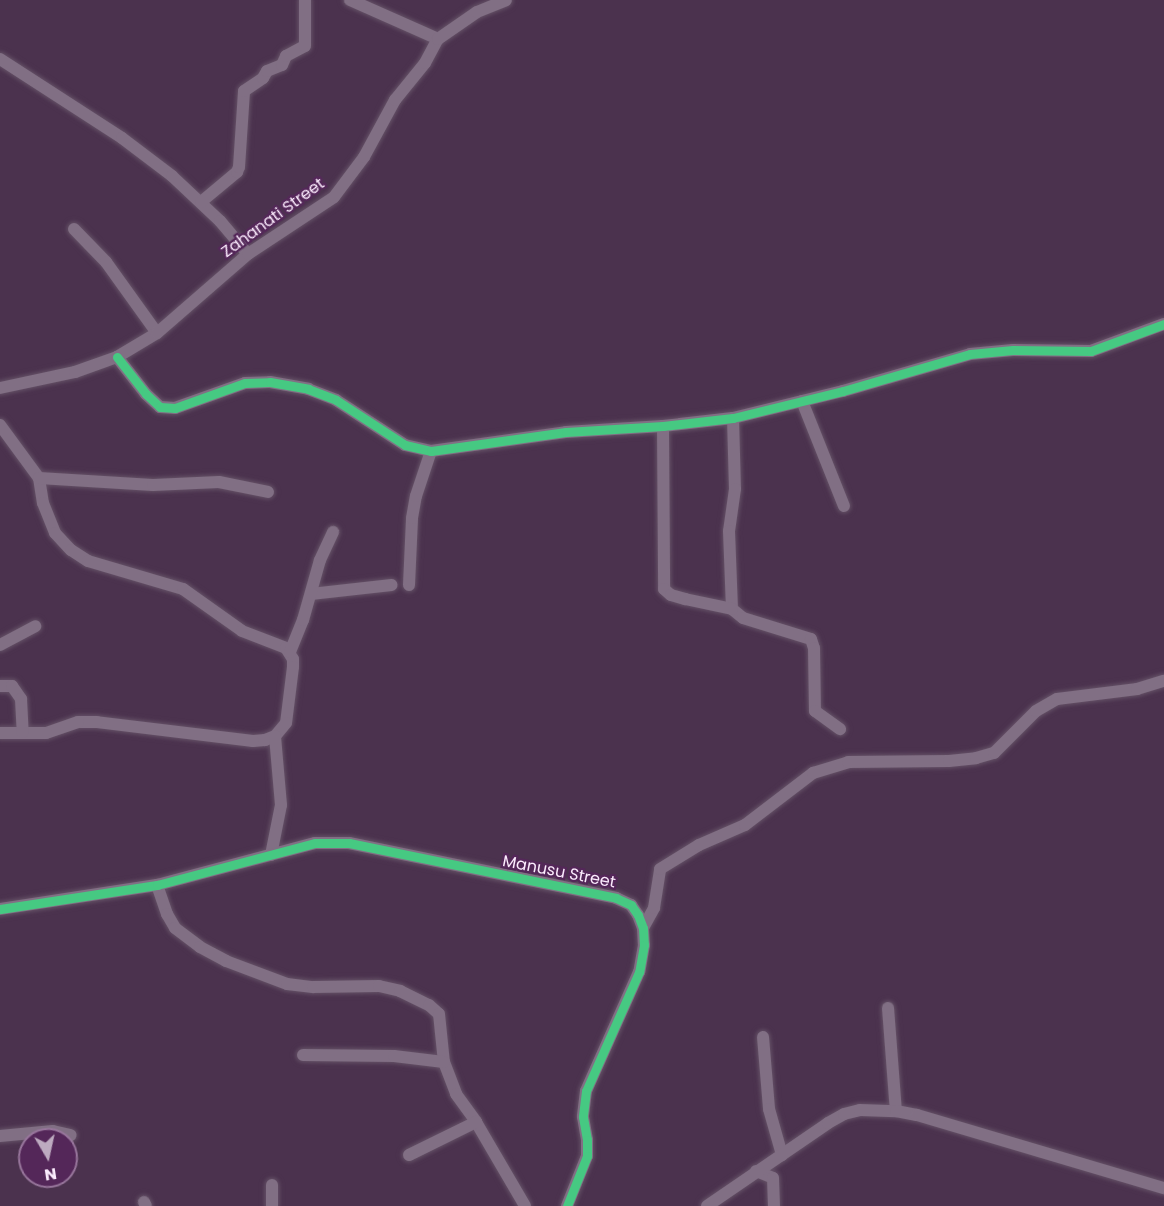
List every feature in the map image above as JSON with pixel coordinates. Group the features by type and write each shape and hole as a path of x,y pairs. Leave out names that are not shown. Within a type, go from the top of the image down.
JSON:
{"street":[{"path":"201,202 237,172 239,167 244,92 267,71 282,65 286,56 305,46 307,41 305,0"},
{"path":"350,0 438,39"},
{"name":"Zahanati Street","path":"0,388 75,372 117,357 157,333 248,254 334,197 364,157 395,100 425,63 438,39 477,12 506,0"},
{"path":"0,59 122,138 201,202 248,254"},
{"path":"74,229 106,262 157,333"},
{"path":"117,357 146,394 160,407 175,408 245,383 270,382 308,389 336,400 405,445 431,451 566,432 663,426 733,418 970,354 1013,350 1091,351 1150,327 1164,324"},
{"path":"802,401 844,506"},
{"path":"732,609 729,531 735,489 733,418"},
{"path":"0,425 39,478 44,503 55,533 79,557 183,589 242,631 282,645 290,652"},
{"path":"663,426 664,589 671,595 732,609 743,618 811,639 814,648 815,711 840,729"},
{"path":"409,585 412,518 416,496 431,451"},
{"path":"39,478 153,485 219,482 268,492"},
{"path":"0,733 46,733 78,722 88,722 179,730 253,741 275,736 286,723 293,667 290,652 311,594 320,560 333,532"},
{"path":"311,594 391,585"},
{"path":"0,645 35,626"},
{"path":"567,1206 587,1156 582,1104 639,972 645,945 643,928 654,908 660,868 699,845 745,825 813,773 848,762 949,761 976,758 994,753 1036,711 1057,699 1129,690 1164,681"},
{"path":"0,686 12,686 21,699 23,732"},
{"path":"271,855 281,805 275,736"},
{"name":"Manusu Street","path":"0,909 157,885 315,843 350,843 396,850 513,878 616,898 630,905 638,915 643,928"},
{"path":"157,885 166,914 175,928 200,947 226,961 287,984 313,987 379,986 417,997 439,1014 444,1062 456,1094 476,1122 525,1206"},
{"path":"888,1008 896,1111"},
{"path":"763,1037 767,1096 782,1155"},
{"path":"303,1055 394,1056 444,1062"},
{"path":"707,1206 844,1114 860,1110 896,1111 979,1132 1164,1188"},
{"path":"409,1155 476,1122"},
{"path":"0,1136 18,1134"},
{"path":"756,1171 772,1178"},
{"path":"772,1178 774,1206"},
{"path":"772,1178 780,1206"},
{"path":"272,1185 272,1206"}],"cycle path":[{"path":"117,357 146,394 160,407 175,408 245,383 270,382 308,389 336,400 405,445 431,451 566,432 663,426 733,418 843,391 970,354 1013,350 1091,351 1164,324"},
{"path":"0,909 157,885 315,843 349,843 616,898 631,905 643,928 644,945 639,972 586,1091 583,1117 587,1156 567,1206"}]}
